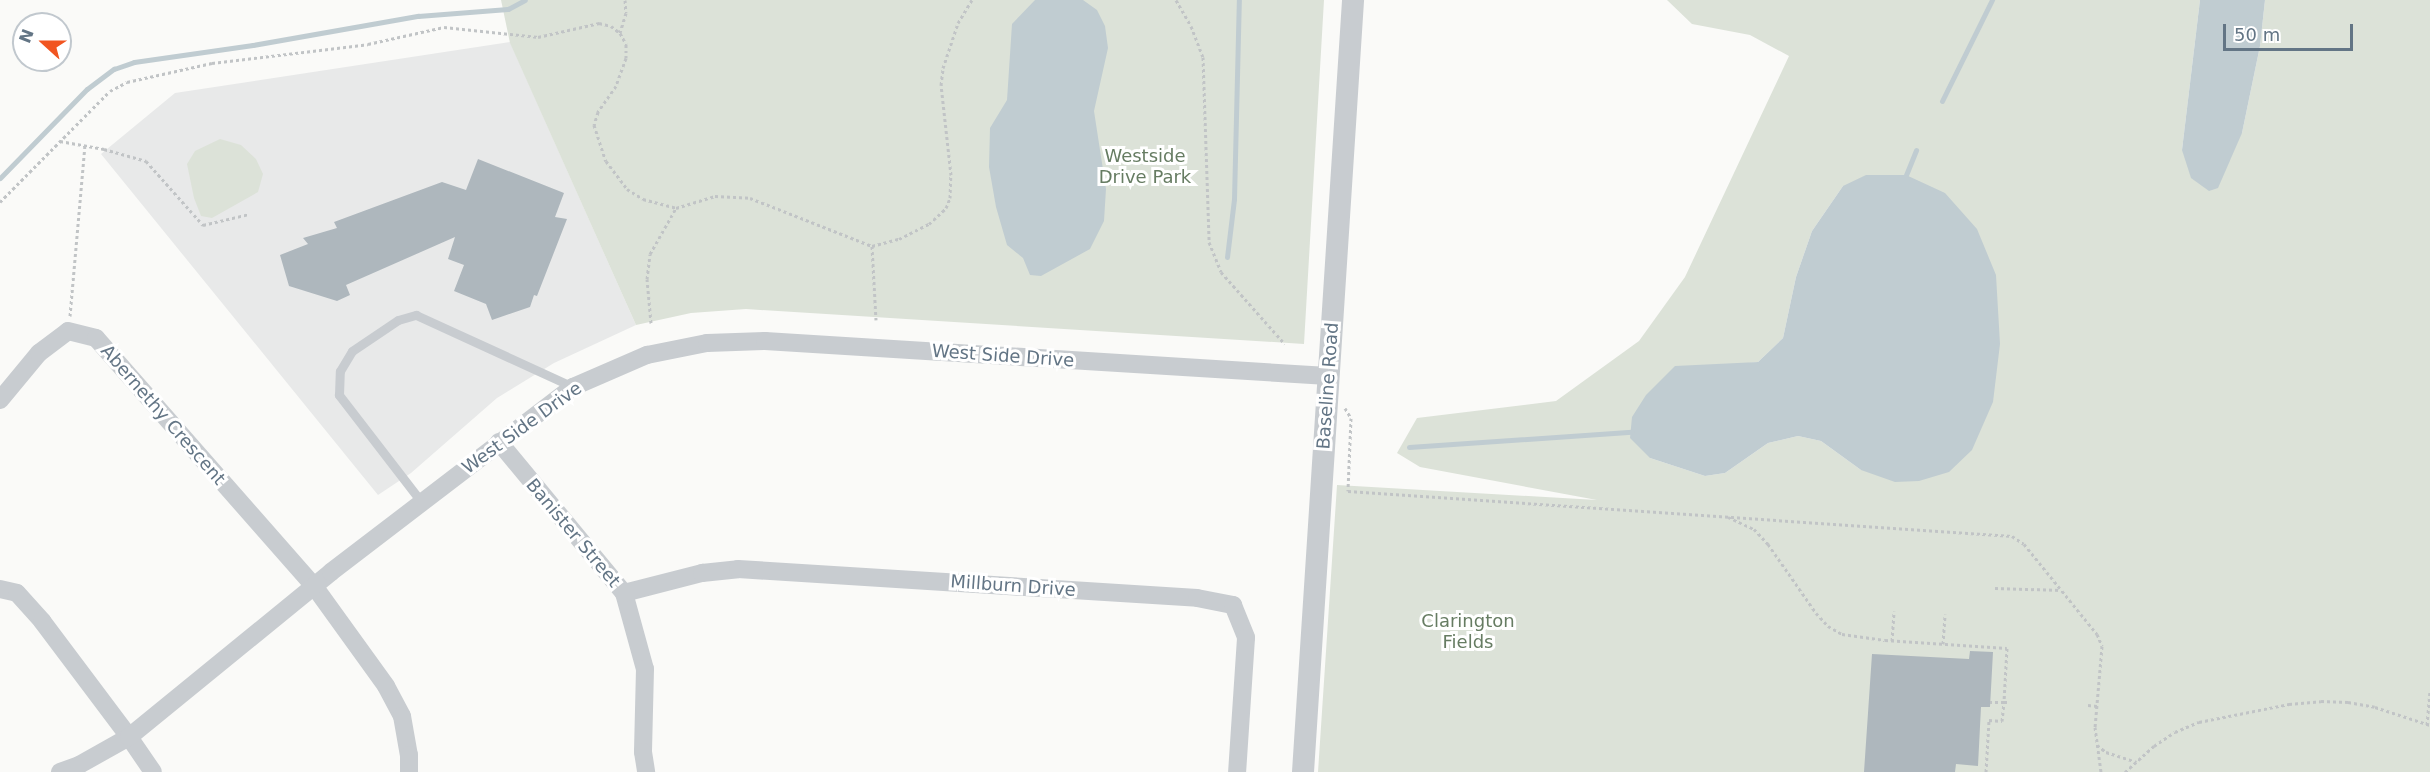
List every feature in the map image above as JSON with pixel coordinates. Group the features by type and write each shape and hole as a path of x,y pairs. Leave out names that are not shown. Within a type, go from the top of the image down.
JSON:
{"street":[{"name":"Baseline Road","path":"1303,772 1353,0"},
{"path":"0,400 39,353 68,331"},
{"name":"Abernethy Crescent","path":"68,331 96,338 314,586 386,686 402,716 409,755 409,772"},
{"name":"West Side Drive","path":"60,772 79,765 129,736 314,586 573,387 647,355 707,343 755,341 1328,376"},
{"name":"Banister Street","path":"499,442 624,593 645,669 643,752 646,772"},
{"name":"Millburn Drive","path":"624,593 702,573 738,569 1197,598 1233,604 1246,638 1237,772"},
{"path":"0,589 16,593 42,621 129,736 153,772"}],"lane":[{"path":"423,504 339,395 340,371 352,351 398,320 416,315 573,387"}],"path":[{"path":"620,33 626,13 625,0"},
{"path":"0,202 110,91 127,82 212,63 368,44 444,27 538,37 599,23 611,26 620,33 626,44 626,58 616,86 598,112 595,130 606,161 627,189 643,199 676,208 715,196 750,198 872,246 899,239 929,224 945,208 950,198 951,176 942,85 943,68 958,23 972,0"},
{"path":"1176,0 1191,26 1203,57 1209,242 1221,272 1284,344"},
{"path":"60,141 85,144 146,161 203,225 249,214"},
{"path":"68,331 85,144"},
{"path":"651,323 647,279 650,254 676,208"},
{"path":"872,246 876,320"},
{"path":"1341,408 1349,411 1351,417 1348,491 2012,536 2024,544 2097,634 2102,646 2096,743 2101,772"},
{"path":"1722,516 1754,529 1828,626 1858,638 2007,648 2002,721 1989,720 1986,772"},
{"path":"1995,588 2061,590"},
{"path":"1892,641 1894,611"},
{"path":"1943,644 1945,614"},
{"path":"2125,772 2175,732 2199,722 2289,704 2321,701 2348,702 2375,707 2428,725 2430,691"},
{"path":"1990,702 2005,702"},
{"path":"2088,705 2097,706"},
{"path":"2096,743 2106,752 2136,762"}],"shaded area":[{"path":"1035,0 1083,0 1097,10 1105,26 1108,48 1094,111 1106,189 1104,221 1090,249 1041,276 1030,275 1023,258 1007,245 996,207 989,167 990,128 1007,100 1012,24"},
{"path":"2200,0 2265,0 2260,46 2242,133 2218,188 2209,191 2191,178 2182,150"},
{"path":"510,42 636,325 554,363 497,398 411,473 378,495 101,154 175,93"},
{"path":"1866,175 1906,175 1945,193 1977,229 1996,275 2000,344 1993,402 1972,450 1949,472 1919,481 1895,482 1861,470 1821,441 1798,436 1768,443 1725,473 1705,476 1650,458 1630,438 1632,417 1646,395 1675,366 1758,362 1783,338 1796,277 1812,231 1843,186"}],"green space":[{"name":"Westside Drive Park","path":"501,0 1324,0 1304,344 746,309 691,313 636,325 510,43"},
{"name":"Clarington Fields","path":"1667,0 2200,0 2182,150 2242,133 2260,46 2265,0 2430,0 2430,772 1318,772 1337,485 1597,500 1420,467 1397,453 1417,418 1556,401 1639,341 1685,277 1789,56 1750,35 1692,24","holes":["1843,186 1861,470 1821,441 1798,436 1768,443 1725,473 1705,476 1650,458 1721,366 1758,362 1783,338 1796,277 1812,231"]},
{"path":"220,139 241,145 256,159 263,174 258,192 212,218 201,216 194,198 187,164 195,151"}],"building":[{"path":"478,159 564,193 555,217 567,219 537,296 534,295 530,307 492,320 486,304 454,291 464,265 448,259 455,237 346,285 350,295 337,301 289,286 280,255 308,244 303,238 337,228 334,222 442,182 466,190"},
{"path":"1970,651 1993,652 1990,707 1981,707 1978,766 1956,764 1955,772 1864,772 1872,654 1969,659"}],"waterway":[{"path":"0,178 87,89 114,69 134,62 253,45 418,16 508,9 525,0"},
{"path":"1227,257 1234,199 1239,0"},
{"path":"1942,101 1992,0"},
{"path":"1906,175 1916,150"},
{"path":"1409,447 1631,432"}]}
